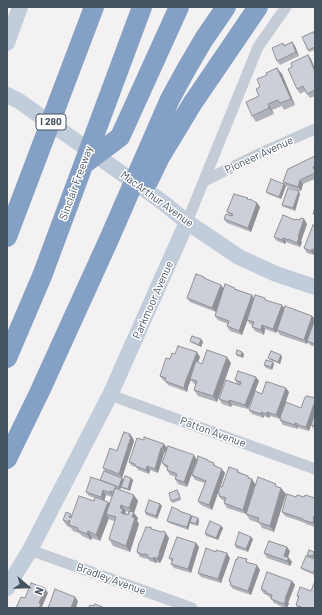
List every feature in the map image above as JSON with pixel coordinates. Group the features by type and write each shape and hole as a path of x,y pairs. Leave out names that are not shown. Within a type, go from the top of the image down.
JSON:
{"highway":[{"name":"I 280","path":"7,237 94,7"},
{"name":"Sinclair Freeway","path":"7,358 42,276 142,7"},
{"path":"84,164 120,137 179,7"},
{"path":"7,459 40,391 110,237 170,99 204,38 226,7"},
{"path":"110,237 134,213 160,158 192,104 258,7"}],"street":[{"path":"7,43 20,7"},
{"name":"Parkmoor Avenue","path":"7,588 30,550 110,395 187,222 258,47 286,7"},
{"name":"MacArthur Avenue","path":"13,98 161,201 187,222 239,257 276,274 315,288"},
{"name":"Pioneer Avenue","path":"204,181 315,129"},
{"name":"Patton Avenue","path":"110,395 315,469"},
{"name":"Bradley Avenue","path":"30,550 192,608"}],"building":[{"path":"313,32 315,36 315,47 308,50 302,37"},
{"path":"292,42 296,52 277,61 272,48 283,43 284,46"},
{"path":"308,55 315,72 315,90 307,94 303,86 297,89 288,69 292,67 291,63"},
{"path":"277,68 291,99 280,103 278,100 268,104 269,108 252,116 246,102 259,96 256,89 260,87 257,79 267,75 266,73"},
{"path":"315,156 315,166 313,167 315,173 300,180 298,187 283,182 288,169"},
{"path":"271,179 284,184 279,197 266,192"},
{"path":"288,188 299,191 293,208 282,205"},
{"path":"234,194 248,198 247,199 257,203 248,228 224,219 226,214 232,216 233,214 227,211"},
{"path":"283,215 295,220 300,220 301,218 304,219 297,243 288,239 283,238 282,240 274,237"},
{"path":"313,225 315,226 315,250 312,249 311,251 304,248"},
{"path":"196,274 221,285 212,308 187,298"},
{"path":"225,284 235,288 234,289 252,295 239,331 227,326 229,321 215,316"},
{"path":"255,295 265,298 265,300 282,305 273,329 262,325 261,330 252,327 254,322 247,320"},
{"path":"285,306 312,316 304,340 277,330"},
{"path":"315,319 315,344 307,341"},
{"path":"192,336 201,339 199,345 190,341"},
{"path":"178,346 197,352 184,388 165,381 166,378 160,376 166,358 170,359 172,353 175,354"},
{"path":"207,350 227,357 213,396 194,390 197,381 190,379 196,361 202,364"},
{"path":"237,350 242,352 241,356 236,354"},
{"path":"271,351 281,355 278,362 268,358"},
{"path":"266,360 273,362 271,367 264,365"},
{"path":"238,371 256,377 245,405 229,400 228,402 219,399 226,380 240,385 241,382 235,380"},
{"path":"266,382 286,388 276,415 267,412 266,414 261,412 261,414 249,410 255,391 262,394"},
{"path":"305,397 315,398 315,401 306,427 280,420 286,402 301,408"},
{"path":"315,413 315,426 311,425"},
{"path":"124,432 130,434 129,436 131,437 119,474 103,468 110,448 117,451"},
{"path":"144,437 164,444 161,448 155,469 147,466 146,470 129,462 137,438 144,440"},
{"path":"168,446 194,455 184,482 175,479 177,474 167,470 168,466 162,463"},
{"path":"198,456 214,463 213,465 222,469 209,505 198,501 206,481 192,475"},
{"path":"229,467 238,470 237,472 252,479 243,510 224,503 226,498 219,496 220,494 218,493 220,486 222,487"},
{"path":"104,471 122,478 119,487 100,480"},
{"path":"125,476 131,478 128,489 121,487"},
{"path":"91,477 116,486 116,489 115,488 113,492 110,491 110,493 103,490 101,497 86,492"},
{"path":"258,477 276,484 275,486 281,488 270,526 258,522 259,518 246,514"},
{"path":"115,488 134,495 129,508 121,505 120,508 123,509 121,513 128,515 129,511 134,512 132,517 135,518 126,546 109,539 116,517 106,514"},
{"path":"177,490 180,498 171,501 169,493"},
{"path":"287,494 296,497 297,495 304,497 305,495 315,498 315,514 313,523 282,512"},
{"path":"79,496 94,501 95,497 108,502 96,535 88,531 87,534 77,530 78,528 69,525 69,520 68,522 63,520 66,512 71,514 69,517 71,518"},
{"path":"149,500 160,504 156,516 145,512"},
{"path":"172,507 191,515 187,527 167,521"},
{"path":"192,516 198,518 196,524 190,522"},
{"path":"210,521 221,526 216,538 205,533"},
{"path":"146,527 151,527 151,529 166,533 157,559 154,557 153,559 147,557 148,555 137,552"},
{"path":"239,532 251,537 246,549 235,545"},
{"path":"177,537 196,543 188,569 171,564 173,559 169,558"},
{"path":"269,541 287,547 284,556 289,558 287,561 264,553"},
{"path":"206,548 216,552 216,550 227,553 218,579 198,573"},
{"path":"309,550 314,552 313,556 307,555"},
{"path":"306,556 315,559 315,568 313,573 301,568"},
{"path":"238,557 247,559 246,562 257,565 248,591 230,585 231,582 229,581"},
{"path":"267,572 292,581 284,604 271,599 272,595 261,589"},
{"path":"315,581 315,608 303,608 296,605 300,587 311,591"},
{"path":"31,583 45,588 39,603 41,604 39,608 16,608 21,597 25,598"},
{"path":"55,589 75,597 71,608 48,608"},
{"path":"95,604 105,608 88,608 90,605 94,606"}]}
